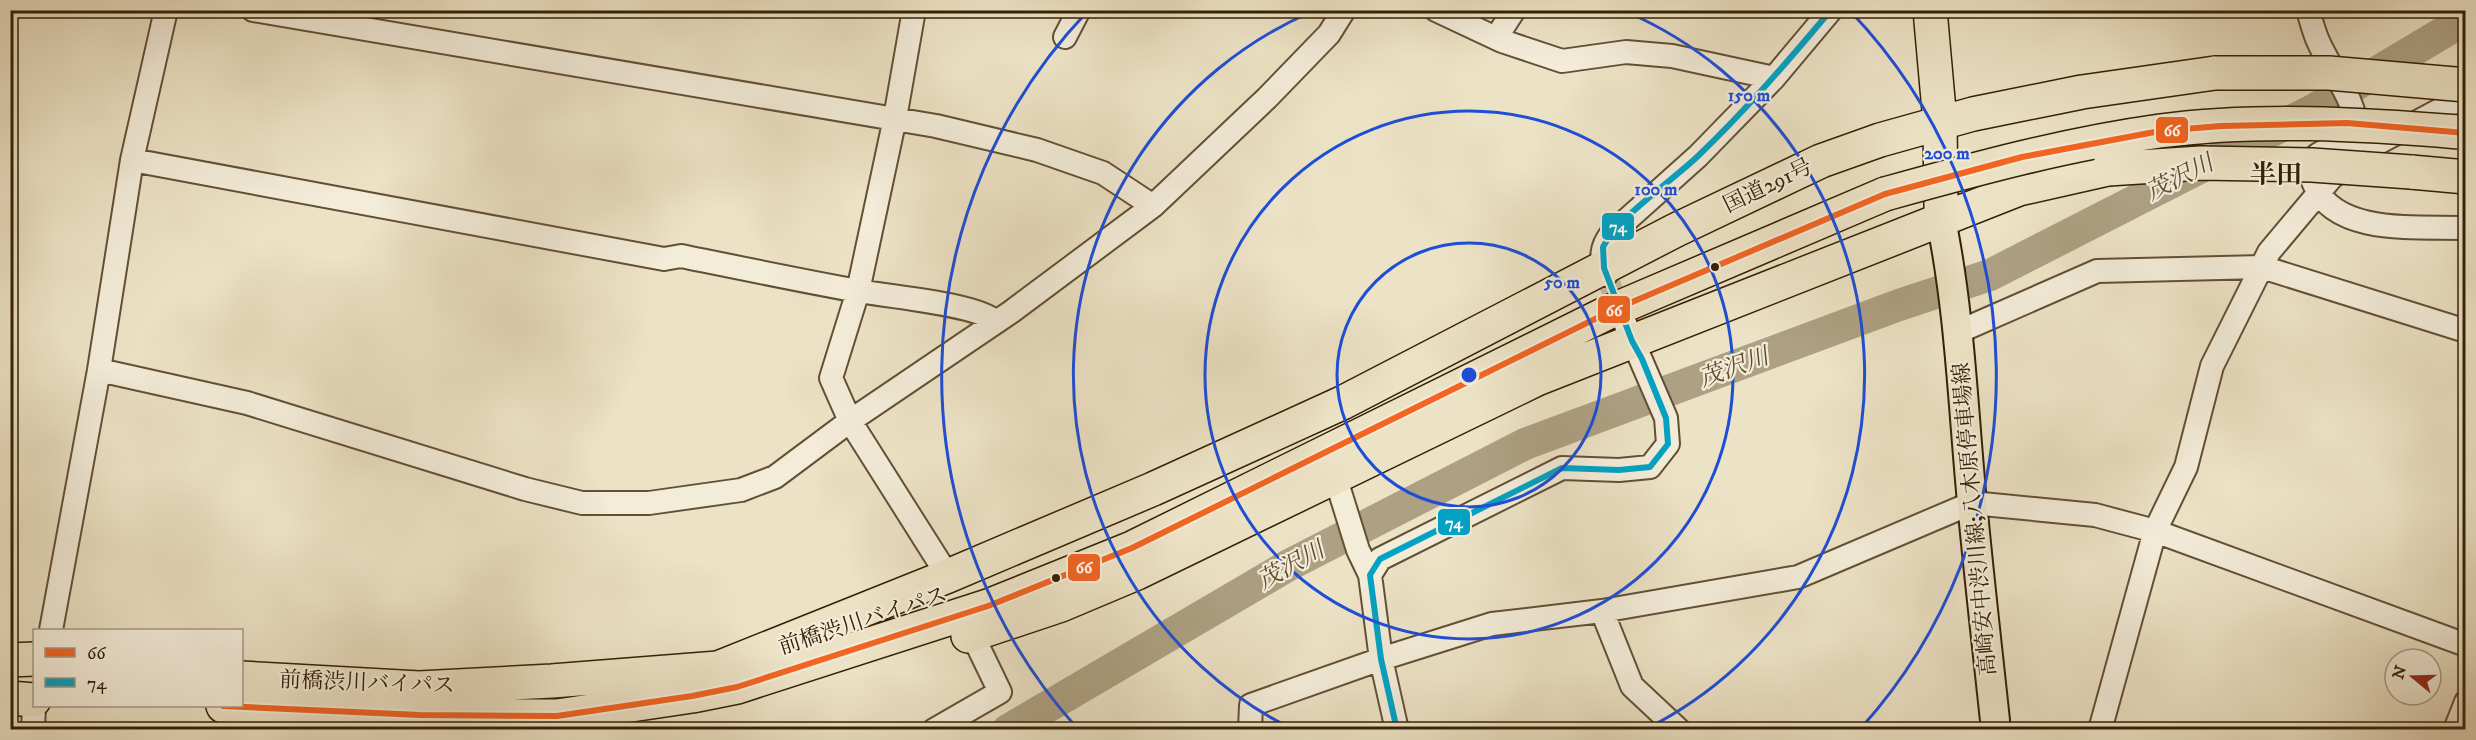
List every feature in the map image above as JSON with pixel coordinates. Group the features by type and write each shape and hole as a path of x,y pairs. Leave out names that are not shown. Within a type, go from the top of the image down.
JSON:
{"highway":[{"path":"1930,10 1940,122 1941,220"},
{"name":"国道291号","path":"728,677 948,576 1153,489 1342,403 1605,271 1676,230 1821,161 1940,122 2082,92 2215,73 2329,73 2466,85"},
{"name":"前橋渋川バイパス","path":"243,706 420,715 557,716 692,696 728,677 1114,529 1262,465 1448,390 1611,311 1885,194 2022,157 2160,131 2221,126 2347,123 2462,132"},
{"path":"728,677 858,665 972,634 1061,605 1137,573 1536,379 2019,189 2108,169 2201,163 2312,165 2466,177"},
{"path":"10,660 33,659"},
{"name":"前橋渋川バイパス","path":"243,678 419,688 552,681 728,677"},
{"path":"583,729 692,696"},
{"path":"10,698 33,700"},
{"path":"237,707 242,720 254,728 272,729"}],"main road":[{"name":"高崎安中渋川線;八木原停車場線","path":"1941,220 1950,264 1957,320 1972,502 1996,729"}],"street":[{"path":"51,629 99,370 132,160 166,10"},
{"path":"253,10 895,118 1037,150 1103,173 1153,206"},
{"path":"914,10 895,118 858,291 831,378 850,421 948,576"},
{"path":"1065,37 1079,10"},
{"path":"99,370 247,403 525,489 582,502 649,503 741,490 776,477 850,421 996,322 1153,206 1268,98 1329,33 1344,10"},
{"path":"1436,10 1496,38 1562,61 1626,52 1672,56 1774,78"},
{"path":"1496,38 1514,10"},
{"path":"1605,271 1603,247 1611,234 1698,156 1774,78 1831,10"},
{"path":"2308,10 2317,40 2354,112 2356,130 2354,136 2346,143 2318,154 2313,160 2310,174 2319,195 2343,216 2363,222 2380,225 2466,228"},
{"path":"2100,729 2155,531 2186,467 2212,366 2269,252 2332,177 2376,144 2466,96"},
{"path":"132,160 652,257 664,259 681,256 858,291 949,305 990,316 996,322"},
{"path":"1957,320 2097,271 2262,267 2466,331"},
{"path":"1370,575 1380,559 1562,468 1619,470 1650,467 1668,444 1666,418 1633,341"},
{"path":"1335,476 1358,550 1370,575 1381,659 1397,729"},
{"path":"1250,729 1251,705 1381,659 1492,624 1602,611 1798,577 1972,502 2095,515 2155,531 2466,645"},
{"path":"1602,611 1632,686 1679,729"},
{"path":"934,729 1000,692 972,634"},
{"path":"2455,729 2466,702"},
{"path":"33,729 34,707"}],"waterway":[{"name":"茂沢川","path":"1008,730 1289,565 1525,444 1899,305 1990,275 2315,109 2466,19"}],"tunnel":[{"path":"1606,275 1625,321"}],"transit line":[{"name":"74","path":"1397,730 1381,659 1370,575 1380,559 1562,468 1619,470 1650,467 1668,444 1666,418 1642,359 1632,341 1604,268 1603,247 1610,236 1633,212 1698,156 1733,121 1831,10"},
{"name":"66","path":"243,707 420,715 557,716 737,687 988,606 1132,548 1611,311 1885,194 2022,157 2160,131 2221,126 2347,123 2466,133"}],"district":[{"name":"半田","path":"2276,175"}]}
